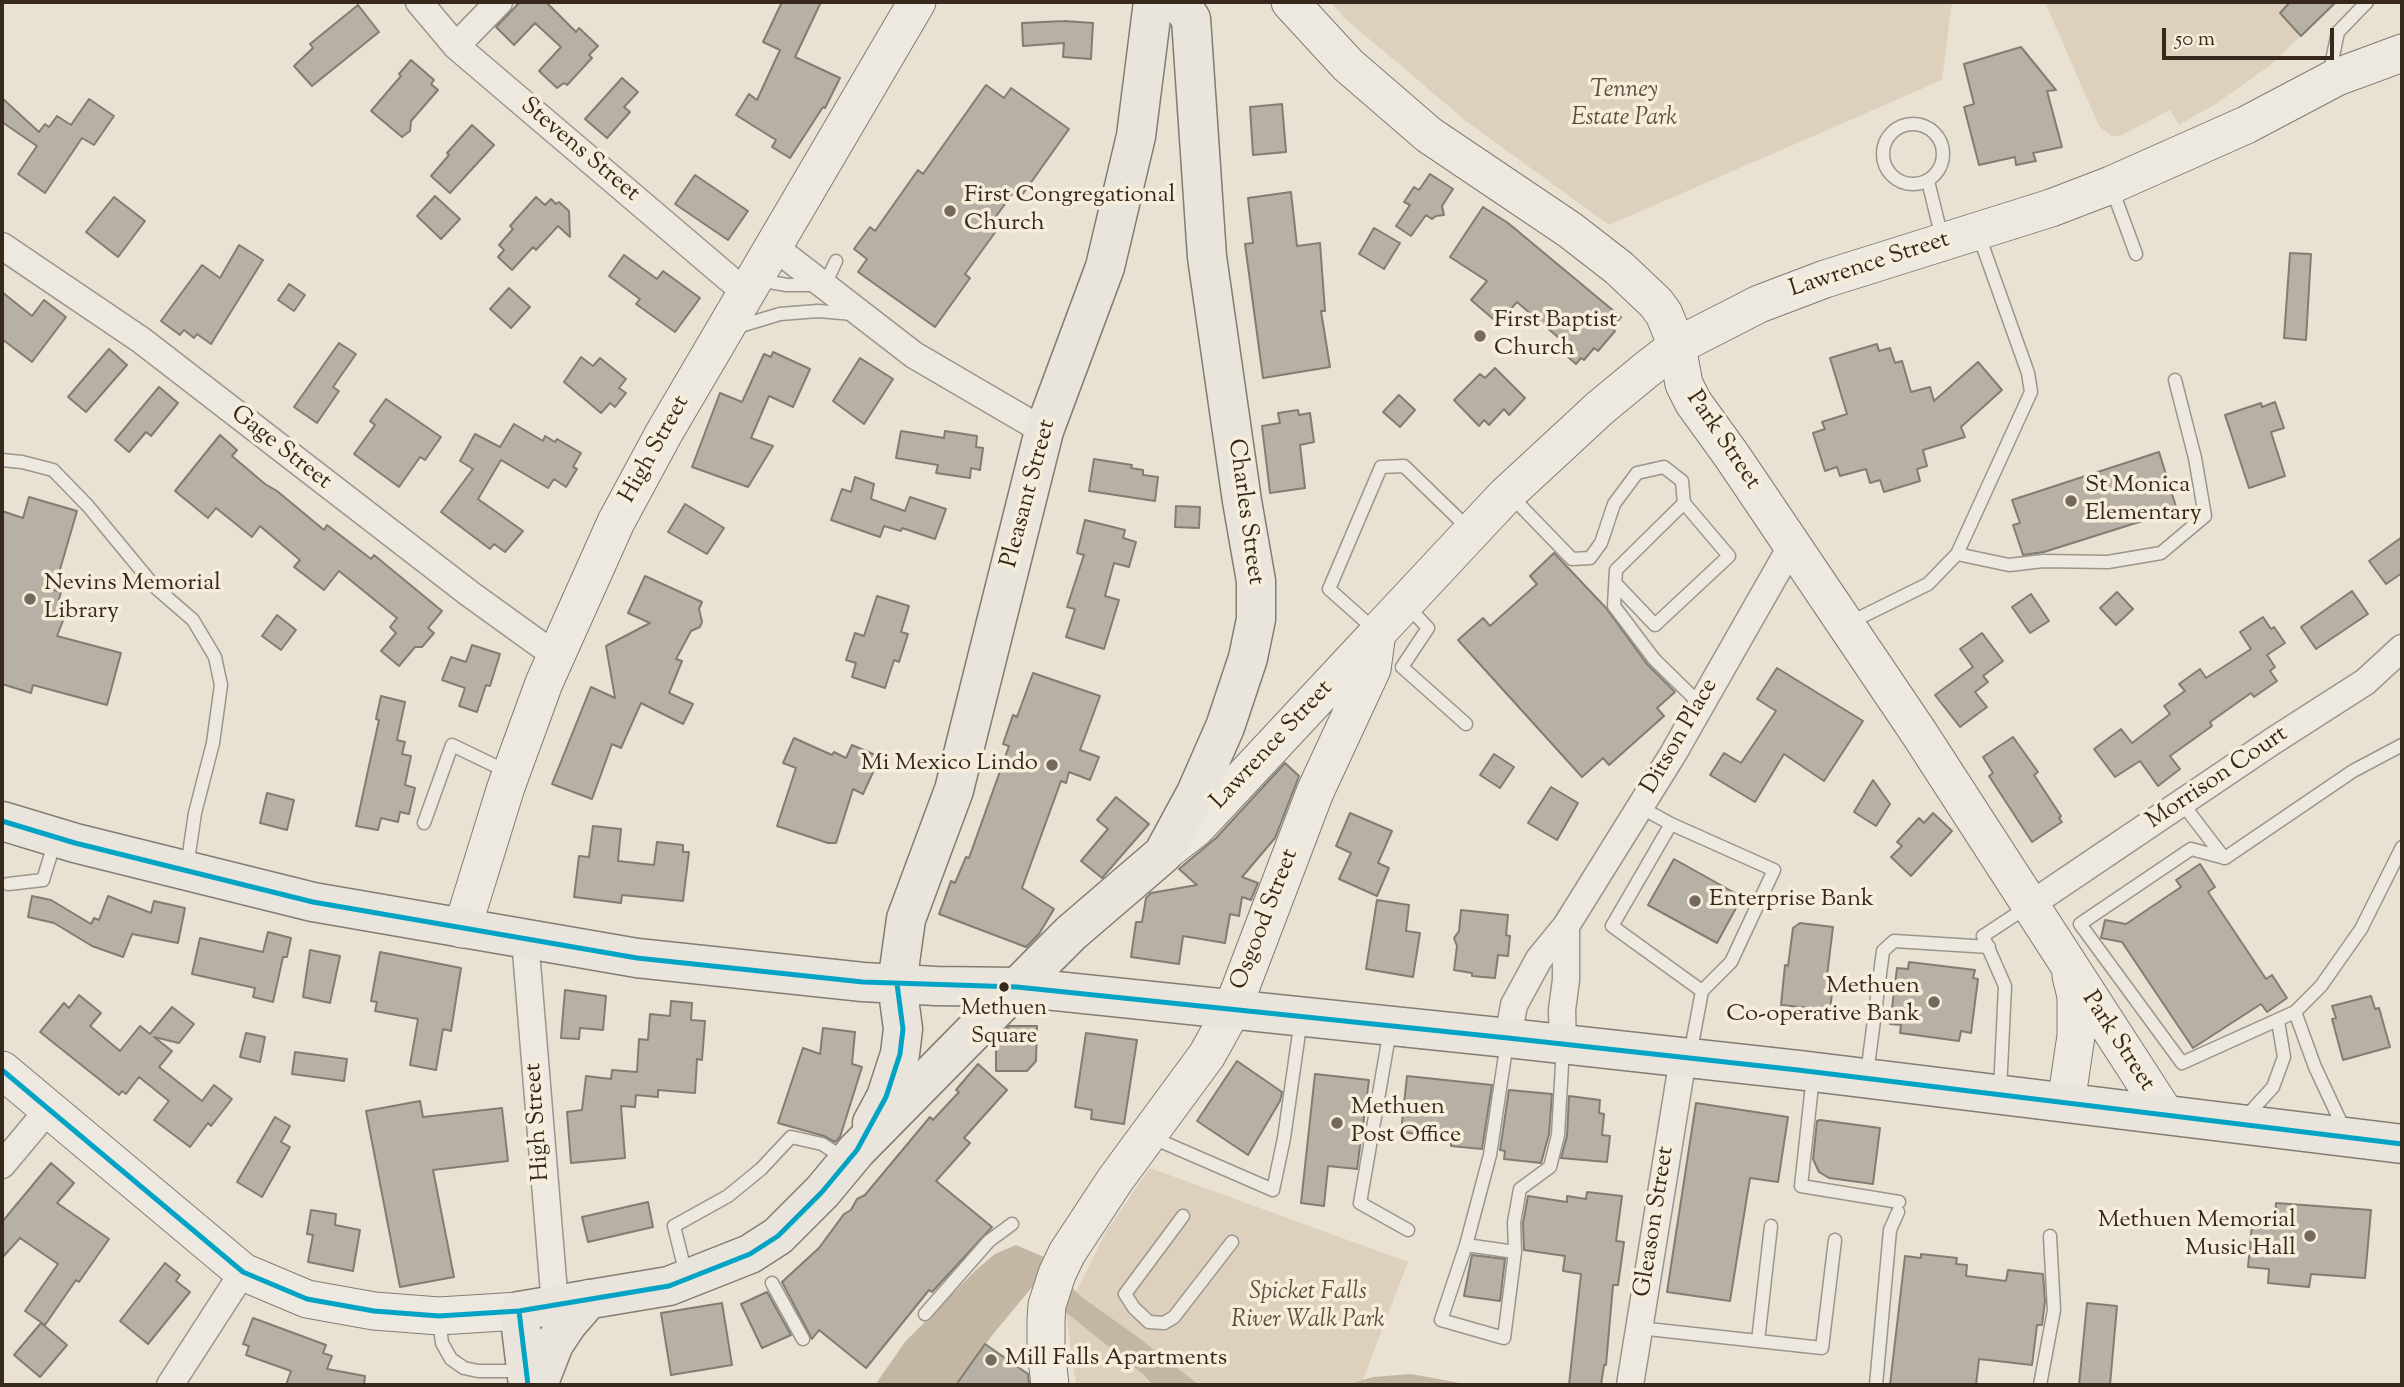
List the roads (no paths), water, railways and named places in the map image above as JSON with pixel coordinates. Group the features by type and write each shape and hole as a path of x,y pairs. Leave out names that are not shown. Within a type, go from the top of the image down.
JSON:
{"main road":[{"name":"Pleasant Street","path":"910,985 906,919 954,790 1044,431 1105,267 1136,136 1153,2"},
{"name":"Charles Street","path":"853,1156 1071,933 1163,854 1196,793 1226,727 1248,658 1256,619 1256,581 1207,257 1191,19 1179,2"},
{"name":"Park Street","path":"1290,2 1348,65 1429,135 1570,230 1646,292 1664,314 1677,346 1684,384 1693,402 1846,624 2166,1115"},
{"name":"High Street","path":"462,929 511,774 556,656 616,522 750,286 914,17"},
{"name":"Lawrence Street","path":"1414,594 1509,493 1600,408 1677,346 1759,304 1825,279 2051,208 2111,185 2221,136 2327,82 2402,53"},
{"path":"1377,633 1414,594"},
{"name":"Lawrence Street","path":"1163,854 1196,828 1377,633"},
{"name":"Osgood Street","path":"1050,1385 1045,1350 1047,1305 1057,1275 1085,1225 1147,1135 1208,1055 1232,1010 1315,792 1372,669 1377,633"},
{"path":"2,821 56,838 313,902 637,958 910,985 1017,987 1508,1038 1813,1072 2402,1144"},
{"path":"1071,933 1071,950 1083,983 1097,995"},
{"name":"Park Street","path":"2066,1103 2076,1023 2076,996 2069,968"},
{"path":"910,985 927,1052 920,1086"},
{"path":"2,1070 243,1272 307,1298 374,1311 439,1316 554,1305 668,1286 750,1254 778,1236 853,1156 886,1097 900,1054 910,985"},
{"path":"530,1381 554,1305"},
{"path":"530,1381 568,1323 554,1305"}],"street":[{"name":"Stevens Street","path":"419,2 456,46 750,286"},
{"path":"456,46 499,2"},
{"name":"Gage Street","path":"2,246 141,340 449,578 556,656"},
{"path":"774,246 914,355 1044,431"},
{"name":"Ditson Place","path":"1508,1038 1514,1008 1539,959 1566,926 1640,807 1792,545"},
{"name":"Morrison Court","path":"2030,905 2365,682 2402,648"},
{"path":"1563,1046 1566,926"},
{"name":"High Street","path":"525,939 554,1305"},
{"name":"Gleason Street","path":"1630,1385 1686,1058"},
{"path":"2,1165 48,1110"},
{"path":"170,1385 243,1272"}],"lane":[{"path":"2327,82 2338,32 2367,2"},
{"path":"1912,123 1922,125 1938,136 1944,156 1936,175 1928,181 1909,185 1892,176 1886,169 1883,159 1886,139 1902,126 1912,123"},
{"path":"1928,181 1943,242"},
{"path":"2111,185 2136,254"},
{"path":"1846,624 1928,584 1957,554 2031,392 2028,373 1978,231"},
{"path":"750,286 825,285 836,261"},
{"path":"723,332 780,314 818,311 864,315"},
{"path":"1957,554 2009,565 2043,561 2108,562 2161,553 2205,516 2195,458 2175,380"},
{"path":"2,460 53,470 88,506 155,586 193,620 215,657 221,685 220,696 213,743 195,813 186,870"},
{"path":"1377,633 1329,589 1381,467 1404,467 1472,531"},
{"path":"1509,493 1572,559 1590,558 1601,543 1614,504 1637,473 1664,467 1682,481 1684,503 1729,556 1655,625 1616,584"},
{"path":"1684,503 1616,570 1614,606 1654,659 1701,705"},
{"path":"1414,594 1414,613 1428,628 1402,667 1466,724"},
{"path":"424,823 452,745 511,774"},
{"path":"2402,745 2353,771 2225,858 2190,849 2080,924 2182,1063 2295,1012 2320,986 2361,929 2402,847"},
{"path":"2182,803 2225,858"},
{"path":"1640,807 1671,824 1774,870 1731,962 1702,991 1686,1058"},
{"path":"1671,824 1612,926 1702,991"},
{"path":"8,884 43,880 56,838"},
{"path":"2000,1095 2005,986 1983,936 2030,905"},
{"path":"1866,1079 1883,951 1895,941 1989,947"},
{"path":"2295,1012 2315,1067 2348,1138"},
{"path":"1147,1135 1273,1190 1284,1138 1301,1017"},
{"path":"2239,1124 2273,1087 2284,1057 2278,1021"},
{"path":"1390,1026 1360,1203 1409,1230"},
{"path":"1508,1038 1490,1155 1466,1245 1441,1320 1504,1338 1515,1252 1514,1222 1520,1189 1550,1167 1558,1135 1563,1046"},
{"path":"1813,1072 1801,1186 1898,1207 1890,1230 1876,1385"},
{"path":"687,1279 674,1226 728,1196 761,1170 791,1137 822,1144 853,1156"},
{"path":"1183,1216 1125,1294 1134,1308 1149,1322 1164,1323 1174,1317 1232,1242"},
{"path":"925,1314 989,1241 1012,1224"},
{"path":"1758,1341 1771,1226"},
{"path":"2040,1385 2054,1310 2050,1236"},
{"path":"1639,1328 1822,1348 1835,1240"},
{"path":"1466,1245 1515,1252"},
{"path":"772,1283 803,1339"},
{"path":"439,1316 442,1343 451,1359 464,1368 530,1381"}],"place":[{"name":"First Congregational Church","path":"950,211"},
{"name":"First Baptist Church","path":"1480,336"},
{"name":"St Monica Elementary","path":"2071,501"},
{"name":"Nevins Memorial Library","path":"30,599"},
{"name":"Mi Mexico Lindo","path":"1052,765"},
{"name":"Enterprise Bank","path":"1695,901"},
{"name":"Methuen Square","path":"1004,987"},
{"name":"Methuen Co-operative Bank","path":"1934,1002"},
{"name":"Methuen Post Office","path":"1337,1123"},
{"name":"Methuen Memorial Music Hall","path":"2310,1236"},
{"name":"Mill Falls Apartments","path":"991,1360"}],"park label":[{"name":"Tenney Estate Park","path":"1624,106"},
{"name":"Spicket Falls River Walk Park","path":"1308,1308"}]}
